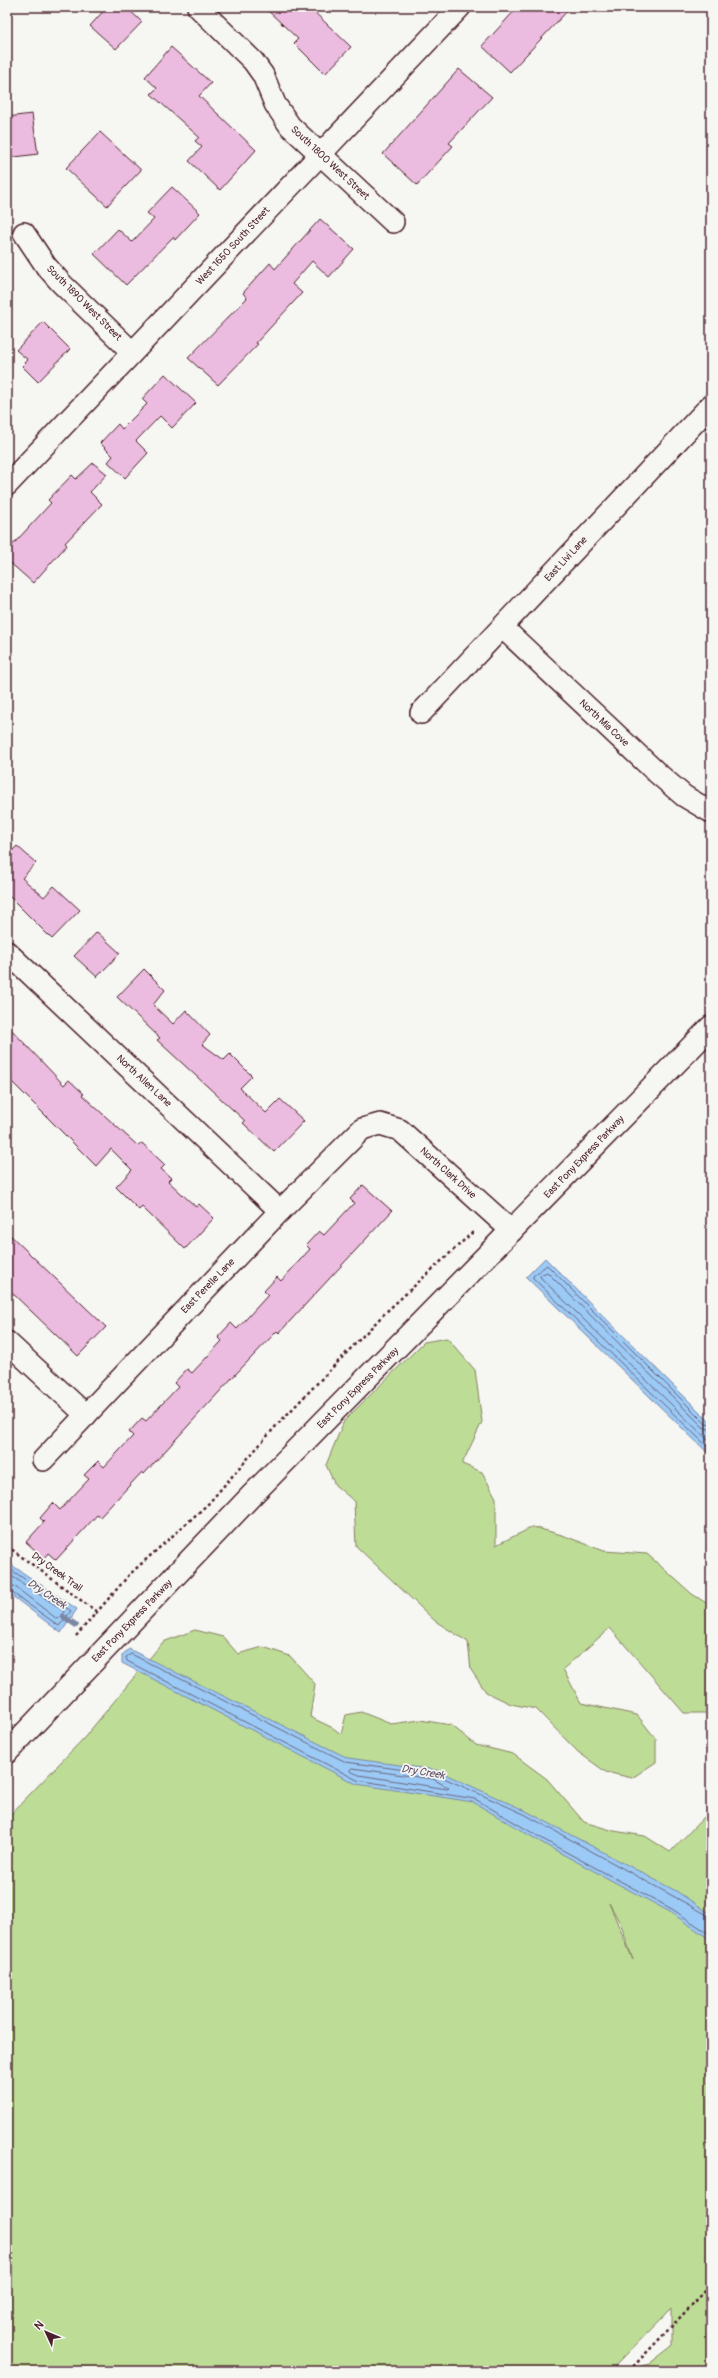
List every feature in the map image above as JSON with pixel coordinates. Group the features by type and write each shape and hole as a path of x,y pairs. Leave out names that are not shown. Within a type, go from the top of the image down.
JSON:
{"street":[{"name":"South 1800 West Street","path":"198,7 253,61 263,75 275,104 290,126 393,222"},
{"name":"West 1650 South Street","path":"7,485 460,7"},
{"name":"South 1890 West Street","path":"24,233 46,266 62,284 132,352"},
{"name":"East Livi Lane","path":"421,713 711,405"},
{"name":"North Mia Cove","path":"502,627 656,772 684,796 711,812"},
{"name":"North Allen Lane","path":"7,952 280,1211"},
{"name":"East Pony Express Parkway","path":"7,1752 251,1496 711,1027"},
{"name":"East Perelle Lane","path":"43,1460 357,1132 380,1124"},
{"name":"North Clark Drive","path":"380,1124 400,1130 512,1231"},
{"path":"7,1342 86,1415"}],"path":[{"path":"76,1636 130,1574 208,1504 276,1426 386,1312 472,1232"},
{"name":"Dry Creek Trail","path":"7,1546 97,1612"},
{"path":"629,2371 711,2284"}],"green space":[{"path":"447,1338 475,1370 482,1422 462,1464 482,1472 496,1498 496,1545 533,1527 562,1535 604,1551 647,1554 692,1594 711,1606 711,1713 684,1713 610,1628 563,1669 581,1703 637,1715 656,1739 656,1762 632,1778 606,1772 578,1752 536,1709 511,1704 486,1692 471,1670 468,1642 435,1621 356,1546 354,1501 335,1485 326,1465 344,1421 424,1342"},
{"path":"195,1630 223,1637 238,1654 263,1647 290,1656 315,1684 310,1717 333,1728 341,1734 346,1715 361,1712 391,1724 420,1720 451,1725 476,1745 513,1754 547,1779 584,1822 614,1831 645,1836 670,1852 711,1810 711,2371 622,2371 649,2364 672,2346 672,2308 610,2371 7,2371 7,1818 84,1738 163,1642","holes":["609,1903 621,1925 633,1960"]}],"water":[{"path":"545,1258 711,1423 711,1456 526,1277"},
{"path":"7,1562 77,1609 61,1633 7,1592"},
{"path":"129,1649 348,1758 436,1770 526,1811 676,1891 711,1914 711,1940 670,1912 551,1848 473,1802 356,1784 122,1663 122,1655"}],"building":[{"path":"107,7 126,7 142,22 116,49 90,26"},
{"path":"264,7 309,7 351,47 325,74 294,43 298,39"},
{"path":"518,7 571,7 510,72 482,46"},
{"path":"171,47 211,83 199,96 256,150 220,190 189,161 202,147 195,141 199,137 151,94 157,88 145,77"},
{"path":"459,69 492,97 449,143 453,146 417,185 383,154"},
{"path":"32,114 38,154 7,158 7,117"},
{"path":"100,132 141,170 107,206 66,168"},
{"path":"172,187 200,213 175,240 173,237 126,285 94,254 118,229 132,242 154,219 147,213"},
{"path":"320,219 354,249 329,277 312,261 292,284 302,293 256,343 258,344 218,385 188,358 247,298 243,293 270,263 275,269"},
{"path":"43,322 70,349 38,382 22,366 28,360 16,350"},
{"path":"165,374 196,403 172,428 160,416 136,441 148,453 125,478 108,462 113,456 100,443 118,424 122,429 147,404 142,399"},
{"path":"93,463 107,474 90,492 102,504 65,543 67,545 33,583 7,560 7,551 51,503 48,500 72,475 76,479"},
{"path":"17,846 36,863 22,878 44,897 54,886 80,910 52,939 7,894 7,856"},
{"path":"97,932 120,953 97,977 74,956"},
{"path":"144,969 165,990 153,1005 173,1024 186,1010 210,1035 202,1044 224,1060 230,1054 252,1076 240,1088 266,1113 280,1099 304,1121 274,1152 243,1123 245,1121 157,1040 160,1038 117,997"},
{"path":"7,1025 64,1085 69,1080 84,1094 82,1095 138,1146 142,1143 165,1165 161,1169 171,1178 168,1181 196,1207 199,1204 214,1218 185,1249 142,1207 139,1210 116,1187 132,1170 111,1149 96,1166 7,1077"},
{"path":"363,1185 392,1211 279,1333 277,1331 144,1474 142,1472 100,1517 97,1515 56,1560 48,1553 44,1558 26,1542 44,1522 40,1518 53,1503 60,1510 89,1479 84,1475 98,1461 104,1467 133,1436 129,1432 142,1418 146,1421 178,1387 174,1383 187,1369 192,1373 222,1341 218,1337 231,1323 237,1329 268,1295 264,1291 277,1277 281,1281 310,1249 306,1245 319,1231 324,1235 354,1203 350,1199"},
{"path":"7,1232 106,1327 78,1356 7,1288"}],"waterway":[{"name":"Dry Creek","path":"64,1617 76,1625"}]}
